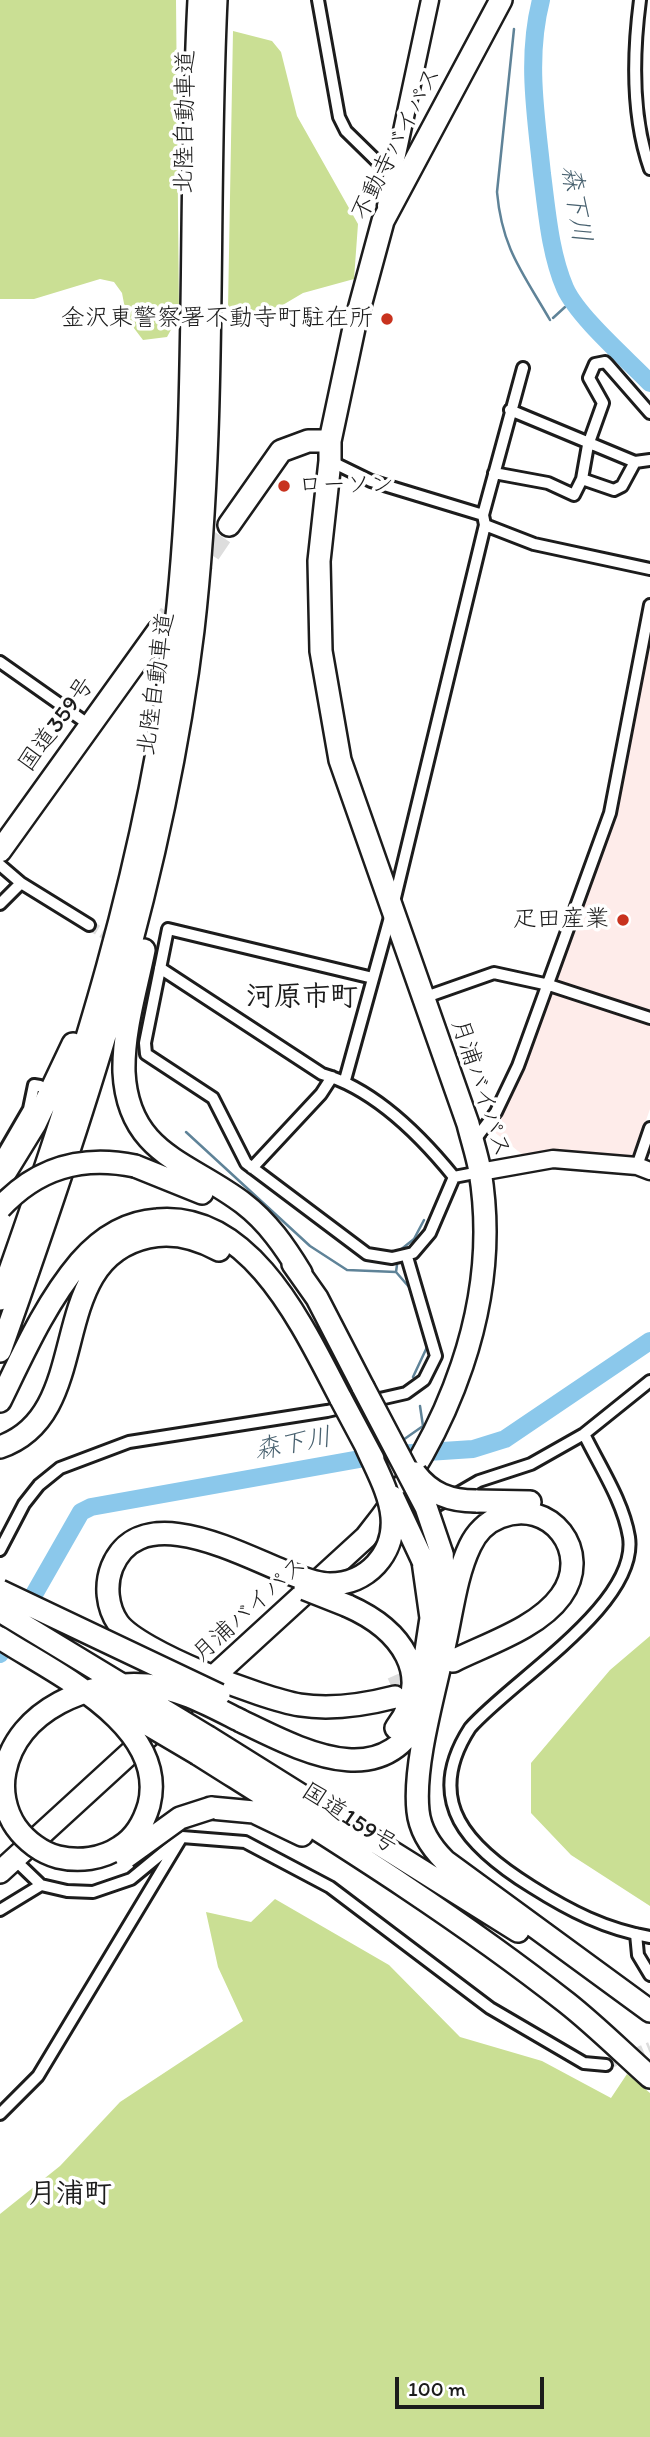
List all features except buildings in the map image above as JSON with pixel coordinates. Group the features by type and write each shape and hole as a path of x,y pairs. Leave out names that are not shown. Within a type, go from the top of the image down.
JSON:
{"highway":[{"name":"北陸自動車道","path":"0,1351 76,1133 111,1020 150,872 164,764 188,487 199,0"},
{"name":"北陸自動車道","path":"0,1299 94,1017 135,860 164,764 193,629 205,482 216,0"},
{"name":"不動寺バイパス","path":"330,451 354,328 383,221 500,0"},
{"path":"229,525 281,451 308,441 330,451"},
{"name":"月浦バイパス","path":"7,1866 337,1566 398,1495 439,1427 454,1393 476,1313 481,1275 480,1172 473,1143 340,760 324,674 319,561 330,451"},
{"name":"国道359号","path":"0,851 88,724 158,631"},
{"path":"0,1181 49,1096 84,1015 164,764"},
{"path":"164,764 158,879 127,1035 124,1071 129,1102 140,1128 158,1150 257,1215 281,1242 301,1273 426,1507 433,1558 445,1610 450,1662"},
{"path":"0,1208 35,1178 63,1166 92,1161 135,1166 189,1186 226,1207 276,1246 301,1273"},
{"path":"0,1401 69,1276 94,1248 119,1230 164,1219 206,1228 231,1242 275,1287 295,1312 411,1531 433,1558 428,1653 417,1698 395,1731 374,1744 335,1748 309,1741 187,1695 145,1685 86,1691 79,1694 66,1700 48,1710 28,1727 12,1749 4,1788 8,1812 19,1831 35,1846 55,1856 93,1858 127,1842 142,1823 150,1799 147,1761 136,1738 107,1709 94,1699 86,1694 78,1688 0,1635"},
{"path":"0,1447 24,1436 48,1407 60,1379 87,1284 102,1263 120,1248 144,1237 170,1234 197,1240 229,1256 275,1287"},
{"path":"388,1433 426,1486 444,1497 476,1501 527,1501 554,1511 570,1524 580,1541 582,1574 567,1603 551,1618 450,1662"},
{"path":"366,1446 392,1515 391,1537 384,1555 370,1571 342,1583 322,1583 280,1574 174,1543 147,1547 126,1563 119,1591 123,1610 152,1636 261,1694 301,1705 346,1706 393,1692"},
{"path":"0,1753 11,1731 33,1708 75,1684 104,1676 137,1675 171,1679 312,1754 335,1760 358,1761 381,1754 402,1740 418,1721 450,1662 534,1619 562,1595 572,1572 570,1545 548,1519 525,1512 512,1513 492,1520 476,1536 461,1574 450,1662 418,1786 418,1813 429,1844 454,1869 650,2011"},
{"path":"280,1574 387,1628 409,1659 412,1670 412,1694 406,1713 395,1731"},
{"path":"0,1591 187,1678 244,1716"},
{"path":"429,1697 445,1610"},
{"name":"国道159号","path":"0,1611 203,1746 468,1930 569,2005 650,2077"},
{"name":"国道159号","path":"0,1635 203,1746 456,1890 650,2022"},
{"path":"0,1819 10,1838 30,1856 55,1868 82,1871 121,1860 180,1818 211,1808 241,1809 267,1817 468,1930"}],"street":[{"path":"318,0 339,117 346,131 392,176"},
{"path":"383,221 430,0"},
{"path":"639,0 640,140 650,169"},
{"path":"494,473 548,483 574,495 582,479 588,445 603,403 589,378 595,364 605,362 650,413"},
{"path":"345,1080 392,909 494,473 523,368"},
{"path":"510,410 588,445 635,462 650,460"},
{"path":"330,451 371,481 484,520 534,544 650,569"},
{"path":"582,479 614,490 622,486 635,462"},
{"path":"473,1143 496,1112 549,985 610,813 650,605"},
{"path":"0,662 88,724"},
{"path":"0,865 21,883 89,925"},
{"path":"0,904 21,883"},
{"path":"373,978 168,929 146,1054 213,1098 246,1163 367,1254 407,1256 430,1233 454,1177"},
{"path":"160,968 322,1074 345,1080 375,1101 432,1150 454,1177"},
{"path":"423,999 494,973 549,985 650,1018"},
{"path":"252,1168 321,1094 332,1077"},
{"path":"0,1159 29,1109 34,1085 40,1086"},
{"path":"454,1177 553,1159 643,1169 650,1128"},
{"path":"0,1550 24,1504 39,1485 60,1468 92,1454 129,1441 327,1411 406,1393 424,1380 436,1356 407,1256"},
{"path":"398,1495 408,1512 429,1510 479,1481 531,1464 584,1434 650,1381"},
{"path":"584,1434 625,1521 629,1540 625,1572 605,1605 470,1727 455,1752 450,1791 464,1830 504,1870 569,1910 613,1930 650,1937"},
{"path":"7,1866 41,1885 67,1891 93,1892 131,1879 182,1837 245,1843 330,1887 490,2008 584,2063 606,2065"},
{"path":"0,2114 38,2076 182,1837"},
{"path":"0,1910 41,1885"},
{"path":"636,1934 638,1955 650,1975"}],"shaded area":[{"path":"650,633 650,1109 632,1160 567,1152 523,1155 493,1131 566,950 612,822"}],"green space":[{"path":"0,0 176,0 179,315 167,337 143,340 127,319 122,293 114,282 100,279 34,299 0,299"},
{"path":"233,31 272,41 281,52 297,116 358,224 354,279 303,293 281,306 255,312 228,308"},
{"path":"650,1636 650,1906 571,1855 531,1813 531,1763 610,1670"},
{"path":"275,1899 389,1965 460,2037 542,2061 611,2098 627,2074 650,2093 650,2437 0,2437 0,2214 60,2166 120,2102 243,2021 218,1967 206,1912 251,1922"}],"waterway":[{"name":"森下川","path":"541,0 534,44 534,87 546,203 556,261 565,288 581,312 650,383"},
{"path":"514,29 497,192 504,229 515,260 550,320"},
{"path":"553,318 565,307"},
{"path":"186,1132 310,1246 347,1270 396,1272 409,1287 416,1306"},
{"path":"399,1251 414,1239 424,1220"},
{"path":"396,1272 397,1265"},
{"name":"森下川","path":"0,1654 81,1512 91,1507 382,1455 473,1449 505,1439 650,1341"},
{"path":"413,1377 428,1345"},
{"path":"403,1440 423,1426 420,1406"}],"tunnel":[{"path":"158,631 229,525"},
{"path":"89,925 116,941"},
{"path":"392,1688 428,1672"},
{"path":"606,2065 650,2047"}],"place":[{"name":"金沢東警察署不動寺町駐在所","path":"387,319"},
{"name":"ローソン","path":"284,486"},
{"name":"疋田産業","path":"623,920"}],"district":[{"name":"河原市町","path":"302,998"},
{"name":"月浦町","path":"70,2195"}]}
